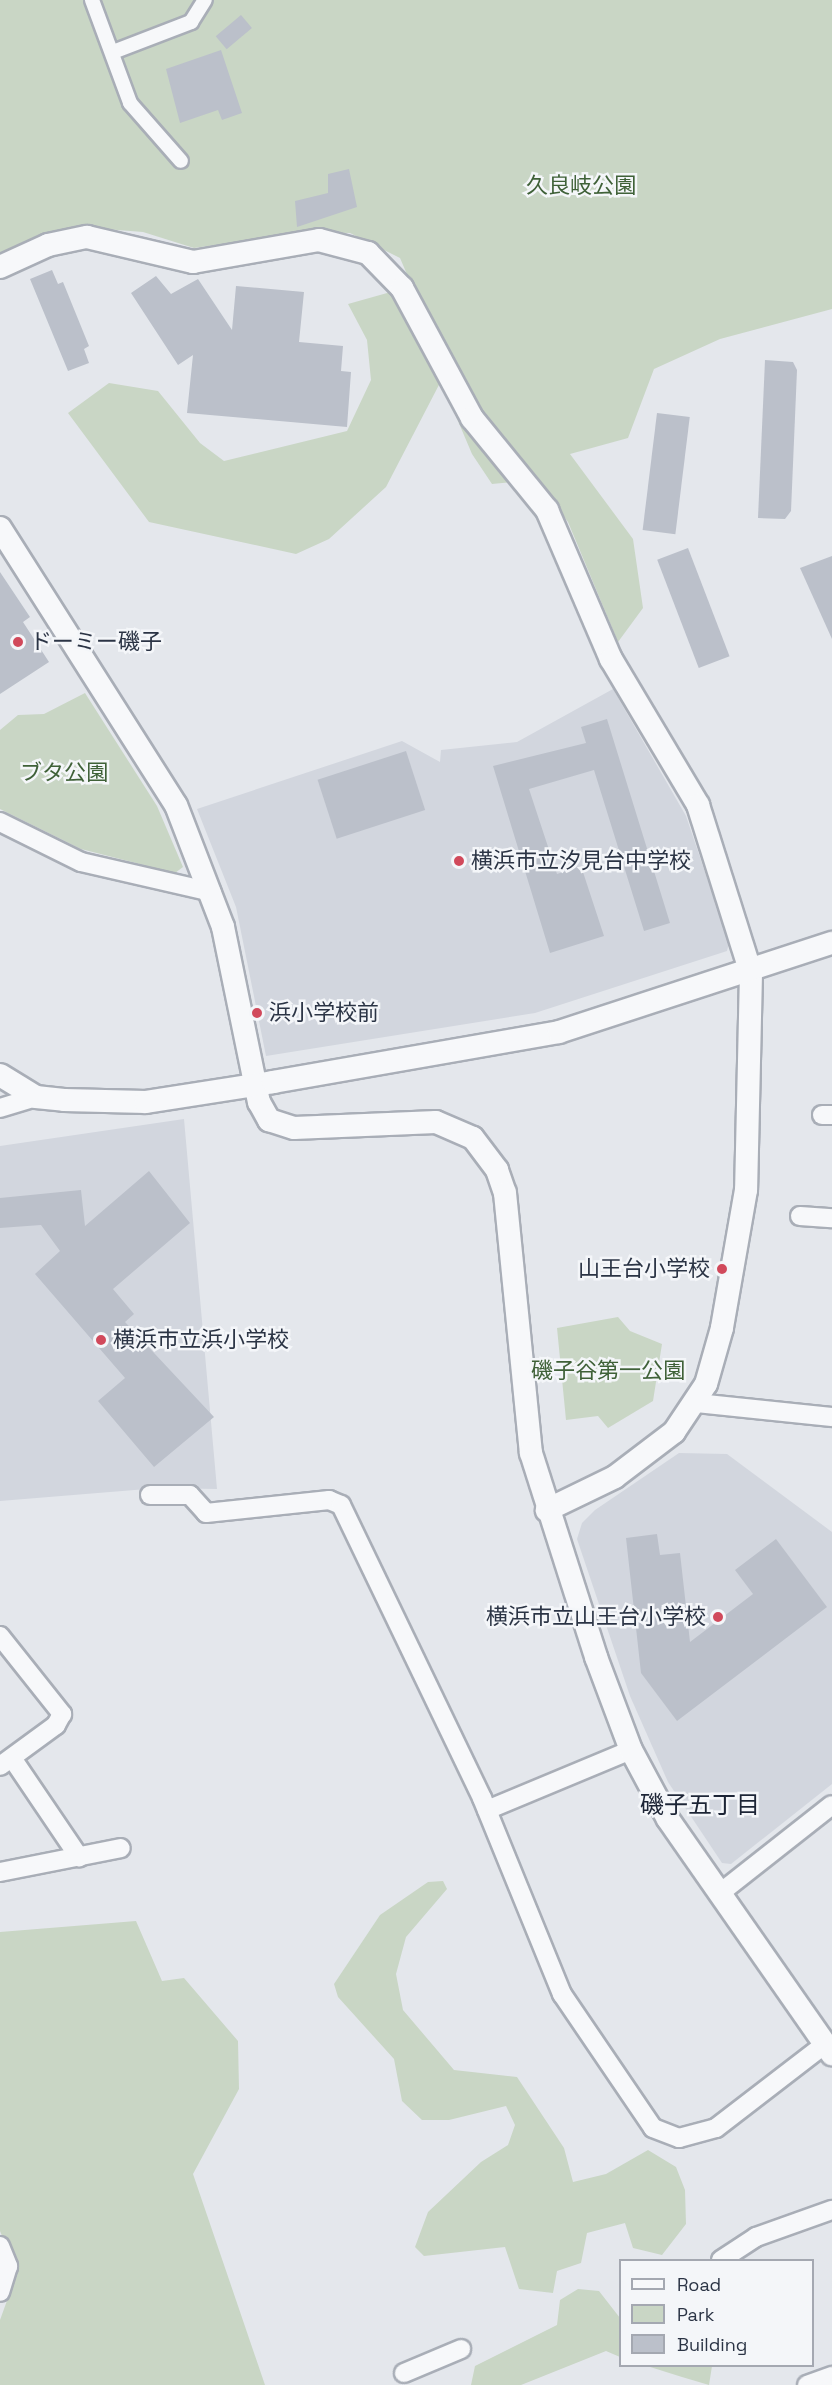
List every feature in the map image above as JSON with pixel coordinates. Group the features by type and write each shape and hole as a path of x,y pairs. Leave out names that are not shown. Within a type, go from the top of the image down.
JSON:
{"street":[{"path":"92,0 130,103 181,161"},
{"path":"113,52 191,22 205,0"},
{"path":"0,267 48,245 87,237 193,262 335,241 368,253 385,268 413,307 472,418 556,525 611,659 698,805 751,973 746,1190 716,1357 696,1403 652,1452 547,1509"},
{"path":"0,528 151,760 212,892 261,1110 281,1126 436,1122 454,1128 486,1151 505,1193 531,1453 547,1509 631,1750 668,1820 828,2049 716,2128 679,2138 653,2128 562,1994 487,1810 341,1505 329,1500 206,1513 190,1496 150,1495"},
{"path":"0,822 81,862 212,892"},
{"path":"0,1108 36,1097 146,1102 505,1044 751,973 832,943"},
{"path":"0,1075 36,1097"},
{"path":"800,1216 832,1218"},
{"path":"696,1403 832,1417"},
{"path":"0,1635 62,1714 56,1725 6,1762 79,1857"},
{"path":"487,1810 631,1750"},
{"path":"720,1893 832,1804"},
{"path":"0,1872 121,1848"},
{"path":"723,2259 756,2237 832,2210"},
{"path":"0,2246 8,2266 0,2292"},
{"path":"404,2373 461,2349"},
{"path":"807,2385 832,2376"}],"shaded area":[{"name":"横浜市立汐見台中学校","path":"613,689 686,816 729,943 727,951 535,1013 266,1056 236,907 197,809 402,741 440,762 441,750 517,742"},
{"name":"横浜市立浜小学校","path":"184,1119 217,1489 159,1488 0,1501 0,1146"},
{"name":"横浜市立山王台小学校","path":"679,1453 727,1454 832,1532 832,1784 731,1864 722,1863 668,1782 630,1696 577,1539 582,1523 595,1510"}],"green space":[{"name":"久良岐公園","path":"0,0 832,0 832,309 720,339 654,369 628,438 570,454 633,539 643,608 618,642 568,522 536,480 492,484 472,454 441,381 386,487 329,539 296,554 149,522 68,413 109,383 158,391 200,443 224,461 347,431 371,380 367,340 348,304 412,286 400,258 350,233 308,232 194,248 143,232 79,227 0,259"},
{"name":"ブタ公園","path":"85,693 157,806 183,867 175,873 81,849 0,809 0,730 18,715 44,714"},
{"name":"磯子谷第一公園","path":"618,1317 630,1331 662,1344 653,1401 608,1428 598,1416 566,1420 557,1328"},
{"path":"443,1881 447,1889 406,1937 396,1974 403,2010 454,2070 517,2077 564,2148 573,2182 606,2174 648,2150 676,2167 685,2190 686,2224 662,2255 633,2248 625,2223 587,2233 581,2263 557,2271 553,2293 519,2289 505,2247 424,2256 415,2247 428,2212 481,2162 508,2145 515,2125 506,2106 449,2120 422,2120 402,2101 394,2059 338,1997 334,1984 380,1915 428,1882"},
{"path":"136,1921 162,1981 184,1978 238,2041 239,2089 193,2174 265,2385 0,2385 0,2320 17,2273 0,2231 0,1932"},
{"path":"578,2289 599,2291 619,2317 619,2357 606,2351 521,2385 471,2385 475,2366 557,2325 560,2300"},
{"path":"650,2367 712,2367 709,2385"}],"building":[{"path":"241,15 252,28 227,49 216,36"},
{"path":"221,50 242,113 222,120 218,110 180,123 166,69"},
{"path":"349,169 357,207 297,227 295,201 328,193 328,174"},
{"path":"52,270 58,284 63,282 89,346 84,349 89,363 68,371 30,279"},
{"path":"156,276 171,294 198,279 232,330 236,286 304,292 299,342 343,346 341,371 351,372 347,427 187,413 193,355 178,365 131,293"},
{"path":"765,360 793,362 797,370 791,511 785,519 758,518"},
{"path":"657,413 690,417 675,534 643,530"},
{"path":"688,548 730,656 699,668 657,560"},
{"path":"832,556 832,639 800,568"},
{"name":"ドーミー磯子","path":"0,572 30,617 23,622 49,662 0,694"},
{"path":"607,719 670,923 644,931 594,770 529,789 557,874 581,866 604,936 550,953 493,766 586,743 581,727"},
{"path":"406,751 425,810 337,839 318,780"},
{"path":"149,1171 190,1223 113,1289 134,1314 125,1322 214,1417 154,1467 98,1401 125,1378 35,1274 60,1251 41,1225 0,1228 0,1198 81,1190 85,1226"},
{"path":"657,1534 660,1555 680,1553 690,1642 753,1594 735,1570 776,1539 827,1607 677,1721 641,1673 626,1538"}],"place":[{"name":"ドーミー磯子","path":"18,642"},
{"name":"横浜市立汐見台中学校","path":"459,861"},
{"name":"浜小学校前","path":"257,1013"},
{"name":"山王台小学校","path":"722,1269"},
{"name":"横浜市立浜小学校","path":"101,1340"},
{"name":"横浜市立山王台小学校","path":"718,1617"}],"district":[{"name":"磯子五丁目","path":"700,1805"}]}
